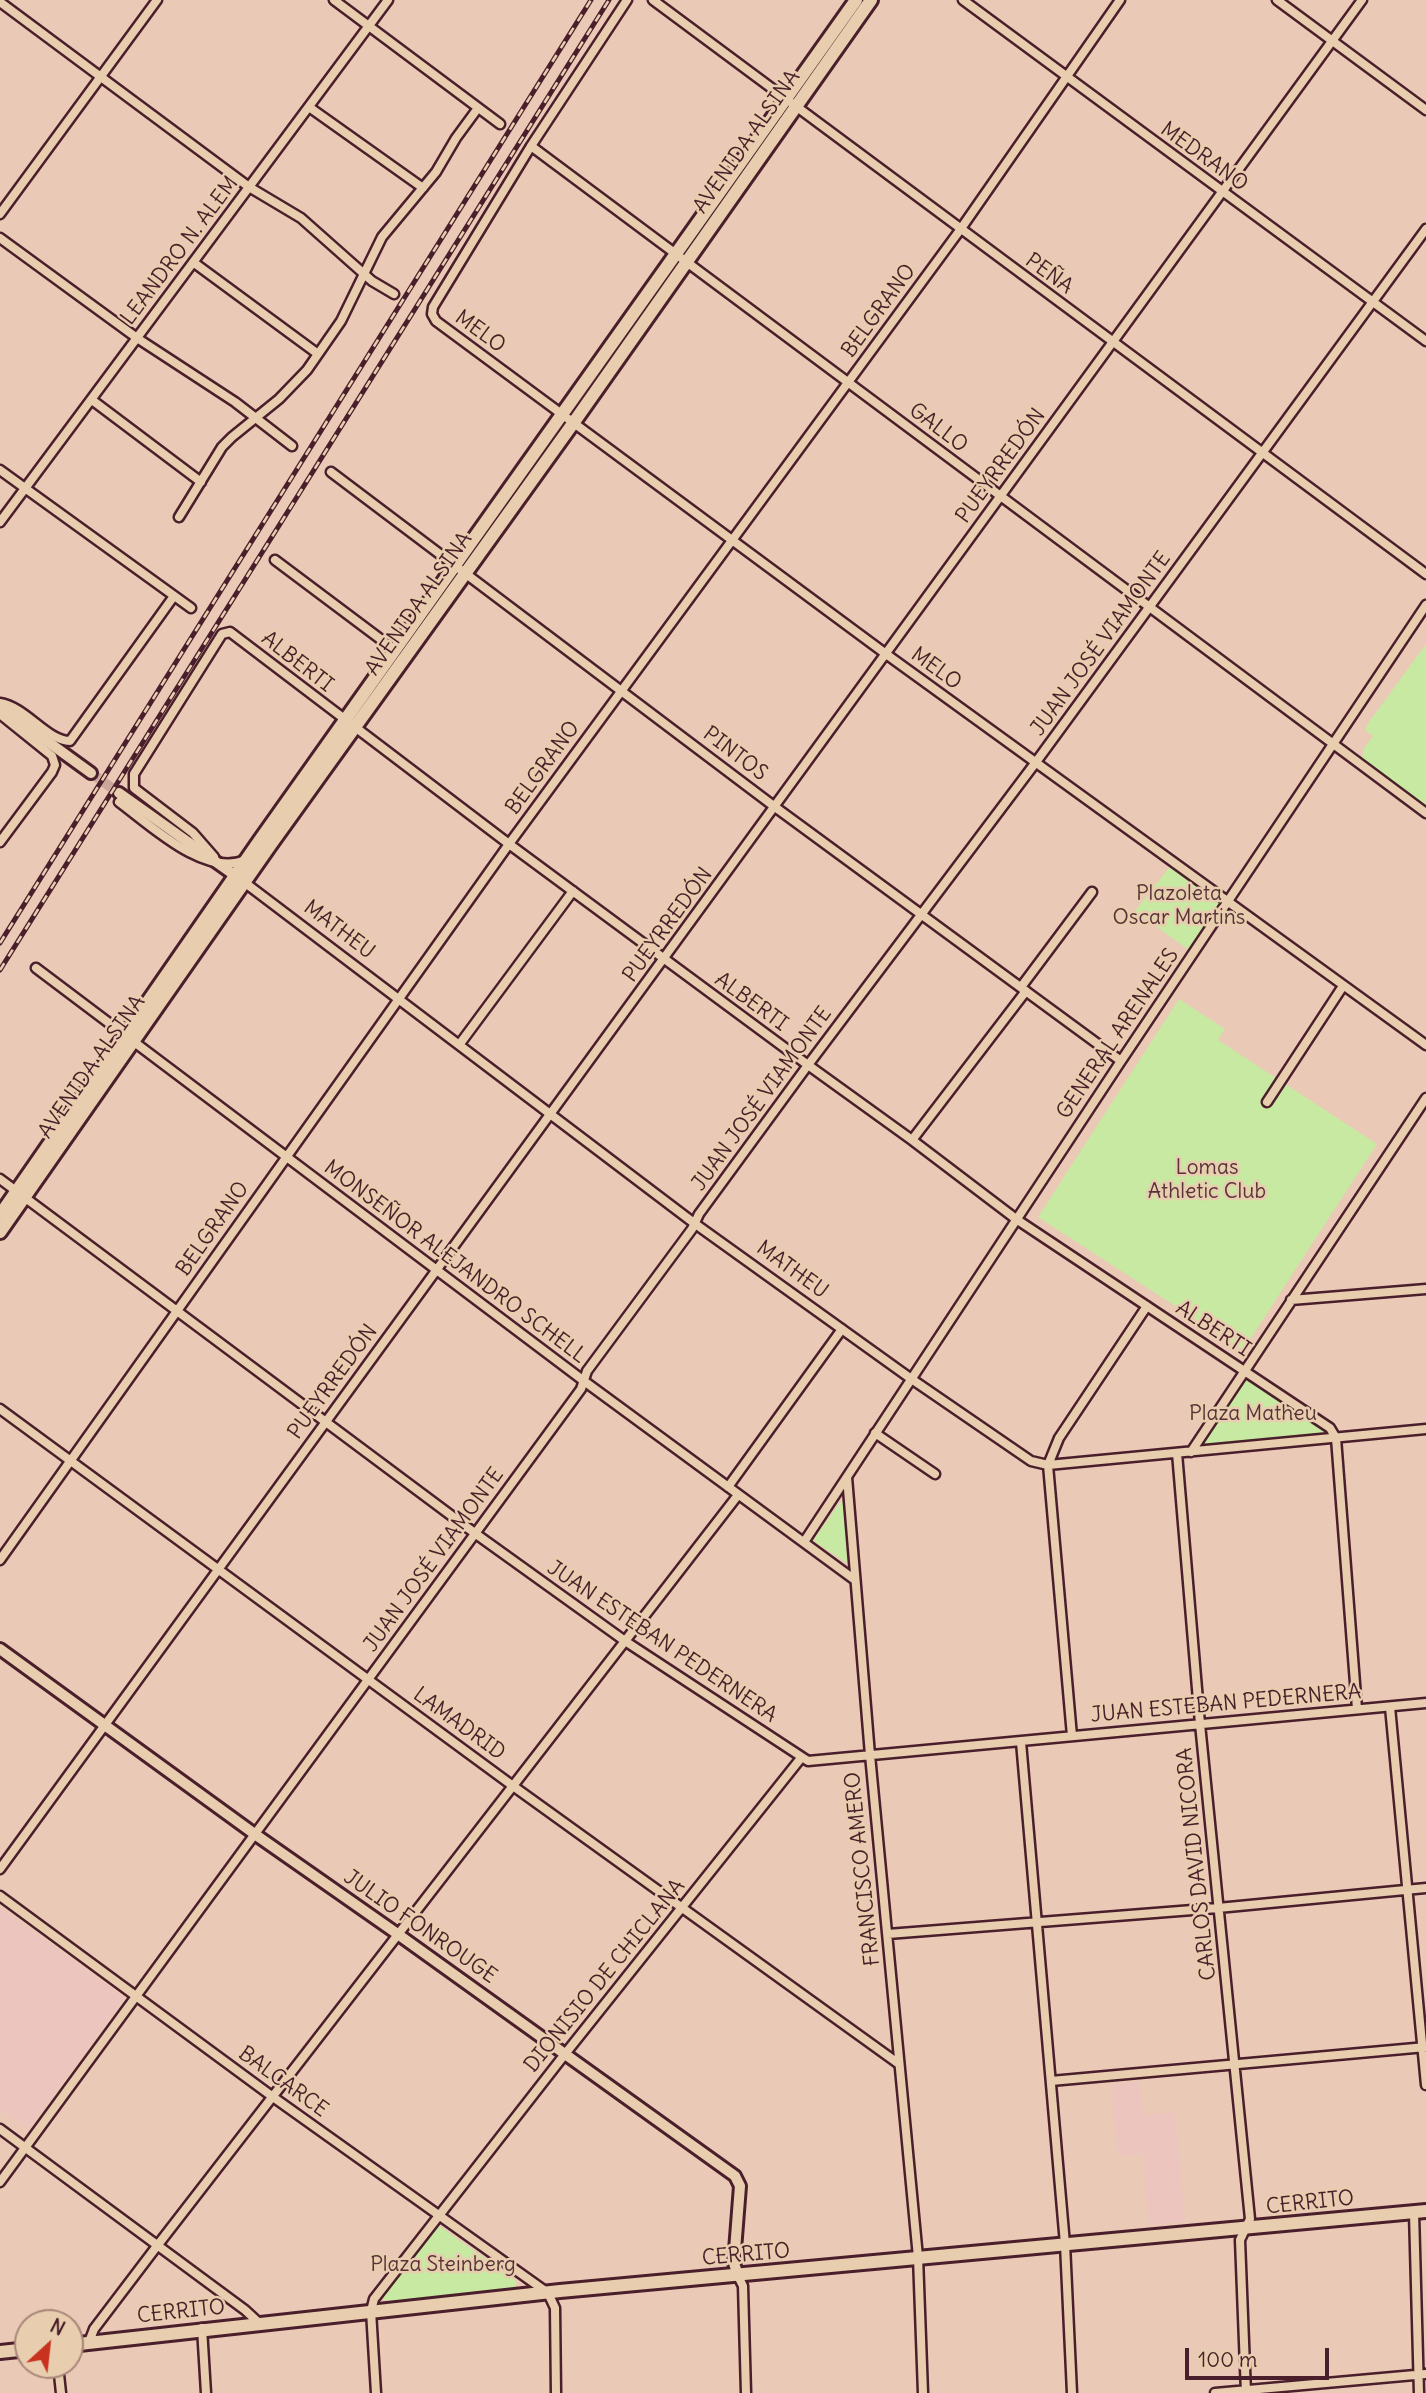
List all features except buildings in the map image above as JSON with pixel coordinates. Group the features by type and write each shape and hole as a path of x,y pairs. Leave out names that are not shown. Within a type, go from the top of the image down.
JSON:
{"main road":[{"name":"AVENIDA ALSINA","path":"0,1232 20,1194 240,879 569,418 790,102 856,0"},
{"name":"AVENIDA ALSINA","path":"790,102 871,0"},
{"name":"AVENIDA ALSINA","path":"130,1038 225,891 240,879 247,859 350,725 396,650 460,569"},
{"name":"AVENIDA ALSINA","path":"0,1215 20,1194"},
{"name":"CERRITO","path":"84,2343 548,2293 1420,2212"}],"street":[{"path":"0,214 158,0"},
{"path":"334,0 500,124"},
{"name":"LEANDRO N. ALEM","path":"0,522 388,0"},
{"path":"531,146 627,0"},
{"name":"PEÑA","path":"653,0 1426,575"},
{"name":"MEDRANO","path":"963,0 1426,341"},
{"name":"BELGRANO","path":"0,1560 509,844 960,230 1120,0"},
{"path":"1277,0 1426,110"},
{"name":"PUEYRREDÓN","path":"0,1869 1362,0"},
{"path":"0,2 249,187 308,223 364,273 394,294"},
{"path":"309,107 424,188"},
{"path":"179,517 222,447 291,387 318,354 341,321 382,237 436,173 478,107"},
{"name":"GALLO","path":"531,146 1426,813"},
{"name":"MELO","path":"531,146 433,307 432,314 436,321 886,654 1426,1045"},
{"name":"JUAN JOSÉ VIAMONTE","path":"0,2182 581,1389 587,1371 807,1066 1036,762 1426,229"},
{"path":"0,238 137,338 256,417 292,446"},
{"path":"193,262 318,354"},
{"path":"92,400 201,482"},
{"path":"0,470 191,608"},
{"name":"PINTOS","path":"331,472 775,807 1121,1061"},
{"path":"275,561 396,650"},
{"path":"0,705 20,710 58,738 70,741 174,596"},
{"name":"GENERAL ARENALES","path":"910,1378 1426,605"},
{"name":"ALBERTI","path":"134,788 134,774 222,634 229,632 509,844 1016,1219 1330,1428 1336,1438"},
{"path":"0,705 91,773"},
{"path":"0,714 52,757 55,765 0,842"},
{"name":"MATHEU","path":"134,788 193,833 219,863 226,877 225,891"},
{"name":"MATHEU","path":"119,798 219,863 694,1223 1026,1458 1048,1465 1426,1429"},
{"path":"219,863 234,864 247,859"},
{"path":"459,1045 573,891"},
{"path":"912,1140 1092,892"},
{"name":"MONSEÑOR ALEJANDRO SCHELL","path":"36,968 584,1381 855,1580"},
{"path":"1267,1102 1343,986"},
{"path":"1191,1452 1426,1098"},
{"name":"JUAN ESTEBAN PEDERNERA","path":"0,1179 476,1534 625,1641 801,1758 815,1762 1426,1703"},
{"path":"1291,1300 1426,1289"},
{"path":"1072,1736 1048,1465 1059,1437 1146,1306"},
{"path":"728,1488 842,1329"},
{"path":"803,1542 910,1378"},
{"name":"LAMADRID","path":"0,1409 513,1786 899,2064"},
{"path":"876,1433 935,1474"},
{"path":"1336,1438 1357,1709"},
{"name":"CARLOS DAVID NICORA","path":"1177,1453 1200,1724 1250,2219 1240,2240 1245,2392"},
{"name":"FRANCISCO AMERO","path":"847,1477 870,1755 918,2257 923,2393"},
{"path":"89,2342 94,2329 157,2246 738,1495"},
{"name":"JULIO FONROUGE","path":"0,1649 739,2181 734,2263 738,2276"},
{"path":"1390,1707 1426,2085"},
{"path":"1021,1742 1065,2244 1072,2393"},
{"name":"DIONISIO DE CHICLANA","path":"371,2311 374,2299 801,1758"},
{"path":"888,1934 1218,1908 1426,1888"},
{"name":"BALCARCE","path":"0,1896 438,2217 548,2293"},
{"path":"1051,2081 1424,2047"},
{"path":"0,2129 245,2309 258,2322"},
{"path":"1419,2393 1422,2374 1420,2212"},
{"path":"738,2276 743,2286 746,2393"},
{"path":"548,2293 555,2308 556,2393"},
{"path":"371,2311 376,2393"},
{"path":"202,2328 206,2393"},
{"path":"1215,2393 1422,2374"}],"shaded area":[{"path":"0,1907 124,1998 28,2129 0,2109"},
{"path":"1139,2082 1143,2115 1175,2112 1185,2221 1149,2225 1143,2154 1118,2156 1111,2084"}],"green space":[{"path":"1426,644 1426,807 1362,759 1364,748 1373,736 1365,730 1369,722"},
{"name":"Plazoleta Oscar Martins","path":"1172,864 1223,902 1190,951 1135,911"},
{"name":"Lomas Athletic Club","path":"1179,999 1225,1029 1218,1040 1377,1144 1243,1350 1038,1217"},
{"name":"Plaza Matheu","path":"1245,1370 1330,1428 1336,1438 1191,1452"},
{"path":"841,1501 845,1504 847,1563 814,1539"},
{"name":"Plaza Steinberg","path":"438,2225 516,2281 516,2288 388,2301 382,2298 382,2293 434,2226"}],"tunnel":[{"path":"91,773 119,793"}],"railway":[{"path":"0,943 591,0"},
{"path":"0,970 609,0"}]}
